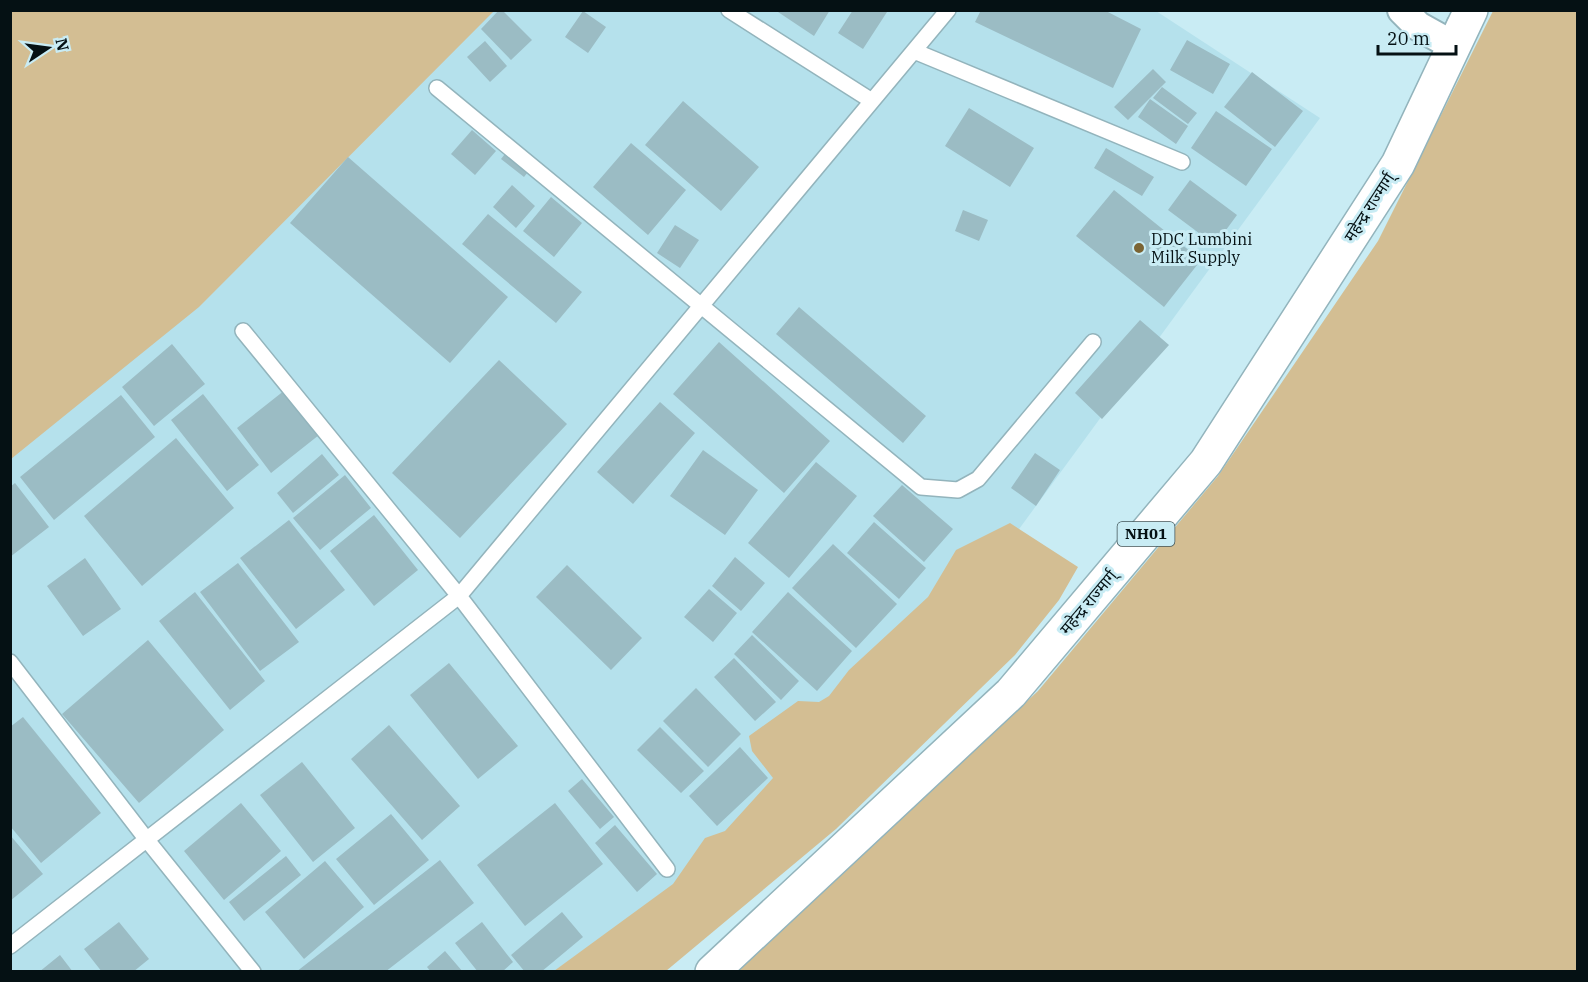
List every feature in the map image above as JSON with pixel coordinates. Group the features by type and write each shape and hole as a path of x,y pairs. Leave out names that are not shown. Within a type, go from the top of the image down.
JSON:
{"highway":[{"name":"महेन्द्र राज्मार्ग्","path":"711,972 1011,693 1206,462 1398,164 1469,10"}],"street":[{"path":"1402,10 1418,26 1454,46"}],"lane":[{"path":"729,10 872,102"},
{"path":"10,946 459,596 948,10"},
{"path":"914,51 1182,162"},
{"path":"437,88 921,487 958,490 978,479 1092,342"},
{"path":"243,331 459,596 667,869"},
{"path":"10,662 147,840 253,972"}],"shaded area":[{"path":"11,11 494,11 199,307 11,459"},
{"path":"277,11 1156,11 1320,118 869,734 610,971 11,972 11,228"},
{"path":"1493,11 1577,11 1577,971 730,972 780,930 1038,691 1218,476 1378,241"},
{"path":"1010,523 1078,567 1059,600 1015,655 836,829 666,971 554,971 673,884 705,838 725,831 773,778 752,751 749,736 798,701 819,702 829,696 849,670 928,597 956,550"}],"building":[{"path":"499,10 502,10 532,40 511,60 481,29"},
{"path":"775,10 830,10 814,36"},
{"path":"853,10 885,10 887,12 863,49 838,33"},
{"path":"981,10 1104,10 1141,29 1113,88 975,22"},
{"path":"583,11 606,27 588,53 565,37"},
{"path":"1187,40 1230,64 1213,94 1170,70"},
{"path":"485,41 507,66 490,82 467,57"},
{"path":"1153,69 1166,82 1128,120 1114,107"},
{"path":"1252,72 1303,111 1275,147 1224,107"},
{"path":"1162,87 1197,113 1188,124 1153,98"},
{"path":"1150,99 1188,126 1176,144 1138,117"},
{"path":"683,101 759,167 721,211 645,145"},
{"path":"969,108 1034,148 1010,187 945,146"},
{"path":"1216,111 1272,149 1246,186 1191,148"},
{"path":"472,130 496,151 475,175 451,154"},
{"path":"631,143 686,190 648,235 593,187"},
{"path":"1106,148 1154,177 1142,196 1094,168"},
{"path":"508,150 531,168 524,177 501,159"},
{"path":"348,157 508,297 450,363 290,223"},
{"path":"1190,180 1237,215 1215,245 1168,210"},
{"path":"512,185 535,206 516,228 493,207"},
{"name":"DDC Lumbini Milk Supply","path":"1114,190 1201,260 1164,307 1076,236"},
{"path":"551,197 582,223 554,257 523,231"},
{"path":"963,210 988,220 979,241 955,231"},
{"path":"488,214 582,292 556,323 462,244"},
{"path":"675,225 699,240 680,268 657,253"},
{"path":"799,307 926,416 903,443 776,334"},
{"path":"1140,320 1169,345 1102,419 1075,393"},
{"path":"719,342 830,441 784,493 673,394"},
{"path":"172,344 205,384 154,426 122,387"},
{"path":"499,360 567,424 460,538 392,473"},
{"path":"285,390 319,435 271,473 237,428"},
{"path":"203,394 259,465 227,491 171,420"},
{"path":"121,395 155,437 54,520 20,477"},
{"path":"660,402 695,433 633,504 597,472"},
{"path":"176,438 234,508 142,586 84,516"},
{"path":"703,450 758,490 725,535 670,496"},
{"path":"1035,453 1060,470 1036,506 1011,488"},
{"path":"322,454 339,475 293,513 277,493"},
{"path":"816,462 857,496 789,578 748,543"},
{"path":"345,475 371,508 320,550 293,518"},
{"path":"15,483 49,527 10,557 10,487"},
{"path":"902,485 953,529 924,562 873,516"},
{"path":"374,515 418,570 374,606 330,551"},
{"path":"289,520 345,590 296,629 240,558"},
{"path":"874,522 926,568 899,599 847,553"},
{"path":"833,544 897,604 856,648 792,588"},
{"path":"735,557 765,583 741,611 712,586"},
{"path":"85,558 121,609 83,636 47,586"},
{"path":"238,563 299,642 260,671 200,592"},
{"path":"567,565 642,638 611,670 536,597"},
{"path":"709,589 737,613 713,642 684,617"},
{"path":"195,592 265,681 230,710 159,621"},
{"path":"788,592 852,651 817,691 752,632"},
{"path":"752,635 799,681 781,700 734,654"},
{"path":"148,640 224,730 139,803 62,714"},
{"path":"734,658 776,702 755,721 714,677"},
{"path":"449,663 518,746 478,779 410,695"},
{"path":"696,688 741,734 708,767 663,721"},
{"path":"23,717 101,813 41,863 10,826 10,727"},
{"path":"389,725 460,806 422,840 351,759"},
{"path":"660,727 704,771 681,793 637,750"},
{"path":"740,747 768,778 717,826 689,796"},
{"path":"302,762 355,828 313,862 260,795"},
{"path":"582,779 614,817 600,829 568,791"},
{"path":"241,803 281,851 224,900 184,851"},
{"path":"555,803 603,864 525,926 477,865"},
{"path":"391,814 429,860 374,905 336,859"},
{"path":"615,825 657,874 637,892 595,843"},
{"path":"10,835 43,874 10,901"},
{"path":"286,856 301,875 244,921 229,902"},
{"path":"440,860 474,903 385,972 296,972"},
{"path":"325,861 364,907 304,959 265,912"},
{"path":"562,912 583,937 541,972 525,972 511,955"},
{"path":"119,922 149,959 133,972 102,972 84,949"},
{"path":"482,922 513,962 502,972 478,972 455,943"},
{"path":"445,951 463,972 431,972 427,967"},
{"path":"60,955 73,972 39,972"}],"place":[{"name":"DDC Lumbini Milk Supply","path":"1139,248"}]}
